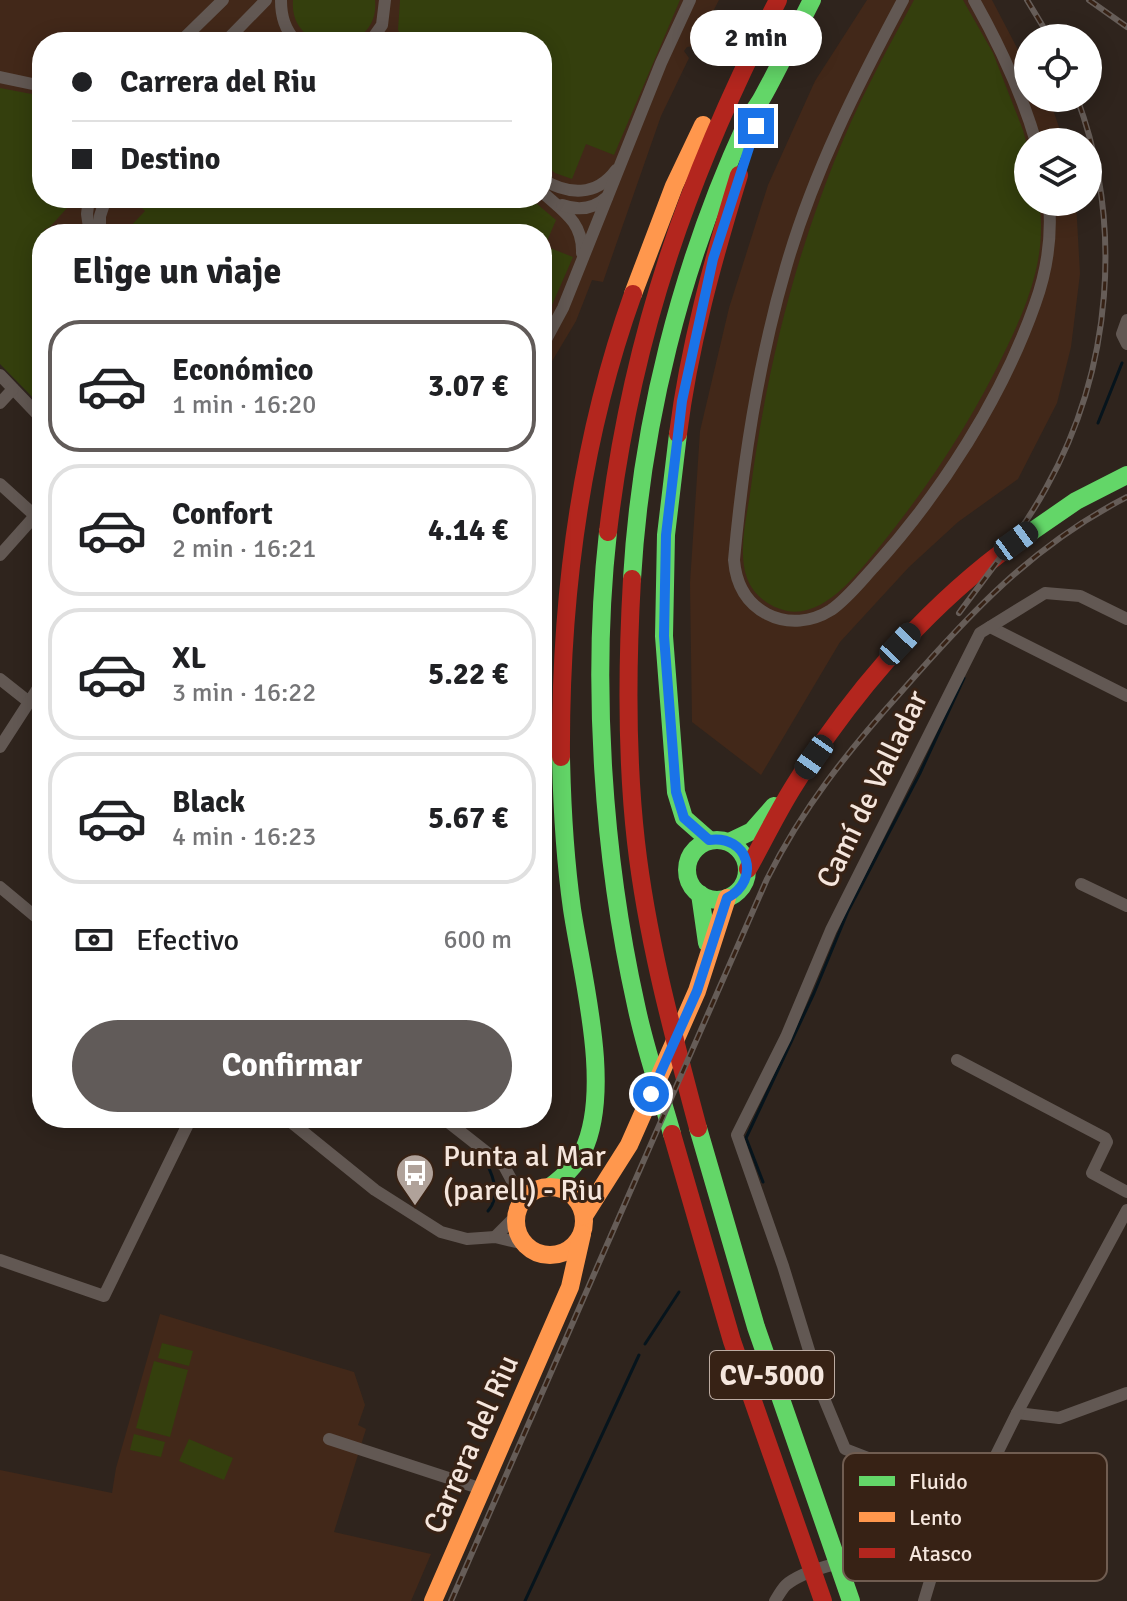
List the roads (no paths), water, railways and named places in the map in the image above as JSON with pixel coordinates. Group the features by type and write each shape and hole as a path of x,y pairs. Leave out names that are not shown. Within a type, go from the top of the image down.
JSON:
{"main road":[{"path":"559,1190 582,1154 593,1110 596,1079 593,1039 568,877 561,754 565,627 588,455 616,345 651,240 683,165 769,0"},
{"name":"CV-5000","path":"778,0 705,155 669,246 641,349 621,443 607,545 601,644 603,743 611,842 633,991 643,1031 732,1341 820,1592"},
{"name":"CV-5000","path":"812,0 761,101 748,120 724,175 671,338 647,449 634,544 628,646 628,733 636,842 661,990 717,1199 756,1327 843,1577"},
{"path":"761,101 756,126 713,259 685,387 666,535 664,636 676,792 684,818 709,840 729,842 752,831 797,781 875,674 930,614 979,568 1034,527 1127,475"},
{"path":"1093,492 1127,464"},
{"path":"709,840 695,849 687,864 689,881 700,894 713,900 727,898 744,884 748,869 797,781"},
{"path":"729,842 742,852 748,869"},
{"name":"Carrera del Riu","path":"700,894 708,953"},
{"name":"Carrera del Riu","path":"433,1601 560,1310 573,1277 583,1225 629,1145 697,991 727,898"},
{"path":"559,1190 578,1202 583,1225 574,1245 562,1253 541,1254 525,1244 517,1231 520,1208 535,1191 590,1187 609,1176"},
{"name":"Carrera del Riu","path":"541,1254 552,1261 562,1278 560,1310"},
{"name":"CV-5000","path":"844,1581 851,1601"}],"street":[{"path":"190,32 223,0"},
{"path":"235,32 266,0"},
{"path":"281,0 281,13 289,32"},
{"path":"552,328 690,0"},
{"path":"903,0 853,93 829,148 786,266 756,386 739,501 734,560 743,593 757,608 769,615 796,622 833,609 884,556 937,488 980,421 1035,305 1047,264 1049,216"},
{"path":"974,0 1004,53 1032,128"},
{"path":"377,32 382,25 385,6"},
{"path":"385,6 387,32"},
{"path":"0,77 32,84"},
{"path":"552,185 568,191 587,190 610,178 622,161"},
{"path":"552,199 569,208 587,208 608,196"},
{"path":"552,200 580,230 581,263"},
{"path":"1127,320 1122,334 1127,344"},
{"path":"0,375 32,409"},
{"path":"0,403 13,389"},
{"path":"0,484 32,510"},
{"path":"0,555 32,524"},
{"name":"Camí de Valladar","path":"855,1453 845,1449 823,1396 783,1266 737,1135 786,1037 831,930 980,633 1045,593 1080,596 1127,619"},
{"path":"990,627 1127,696"},
{"path":"0,679 29,702"},
{"path":"0,747 32,697"},
{"path":"1081,884 1127,906"},
{"path":"0,887 32,914"},
{"path":"957,1060 1105,1138 1107,1142 1092,1173 1127,1192"},
{"path":"0,1260 104,1296 186,1128"},
{"path":"298,1128 375,1190 441,1232 467,1239 495,1237 525,1244"},
{"path":"456,1128 504,1166 520,1208 495,1237"},
{"path":"997,1453 1127,1210"},
{"path":"1017,1413 1059,1418 1127,1393"},
{"path":"329,1439 482,1489"},
{"path":"775,1601 785,1585 820,1568 843,1562"},
{"path":"924,1601 930,1581"}],"waterway":[{"path":"1098,423 1122,363"},
{"path":"763,1182 746,1138 814,993 848,911 920,773 964,678"},
{"path":"482,1156 492,1176 495,1191 488,1211"},
{"path":"645,1344 679,1292"},
{"path":"525,1601 639,1355"}],"railway":[{"path":"1027,0 1042,24"},
{"path":"1089,0 1127,27"},
{"path":"959,613 1016,536 1046,488 1068,443 1085,395 1097,346 1104,296 1105,246 1101,196 1092,146 1081,112"},
{"path":"451,1601 767,879 796,828 863,736 978,608 1032,559 1093,516 1127,497"}],"place":[{"name":"Punta al Mar (parell) - Riu","path":"415,1207"}]}
